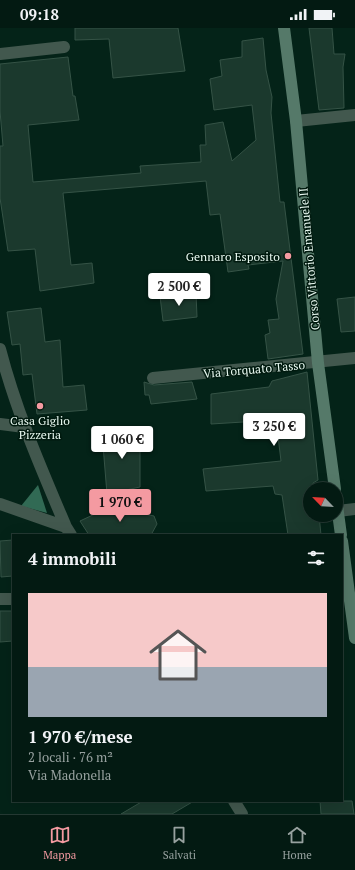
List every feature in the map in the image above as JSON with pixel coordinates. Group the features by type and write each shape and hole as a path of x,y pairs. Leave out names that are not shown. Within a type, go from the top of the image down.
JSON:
{"main road":[{"name":"Corso Vittorio Emanuele II","path":"284,28 296,121 318,363 334,482"},
{"path":"339,522 341,534"},
{"path":"343,548 355,638"}],"street":[{"path":"0,54 64,47"},
{"path":"296,121 355,115"},
{"path":"0,349 10,389 24,427 68,531"},
{"name":"Via Torquato Tasso","path":"153,378 318,363 355,358"},
{"path":"0,424 24,427"},
{"path":"0,504 68,531"},
{"path":"343,510 355,509"},
{"path":"0,599 12,599"},
{"path":"235,802 242,814"}],"shaded area":[{"path":"38,485 47,513 21,506"}],"building":[{"path":"75,28 178,28 185,71 113,78 109,39 75,40"},
{"path":"309,28 332,28 334,54 345,54 343,67 344,108 319,110"},
{"path":"263,38 266,70 272,97 271,113 280,202 284,202 303,354 268,359 265,335 270,333 268,320 279,319 276,299 283,261 248,265 249,269 228,272 220,214 210,215 206,181 63,193 71,265 92,263 94,283 40,291 35,249 8,251 0,198 0,146 3,146 0,111 0,64 68,57 73,96 75,96 79,120 28,125 33,182 141,173 140,166 201,162 200,145 206,145 205,125 223,122 232,161 256,140 252,105 214,110 210,79 222,76 220,60 242,57 242,41"},
{"path":"196,293 197,317 163,321 160,296"},
{"path":"355,297 355,331 341,332 337,299"},
{"path":"41,308 45,342 60,340 63,387 84,385 87,410 37,414 32,374 23,375 20,344 12,345 7,312"},
{"path":"307,372 318,480 315,482 303,482 303,522 320,522 321,534 288,534 282,495 275,494 273,486 206,491 203,469 281,461 276,420 211,424 211,394 269,387 272,381"},
{"path":"144,382 154,385 192,382 197,399 151,404 149,395 145,395"},
{"path":"140,429 140,487 107,494 102,433"},
{"path":"108,506 154,516 157,524 152,534 88,534 80,521 97,513 108,511"},
{"path":"12,540 12,576 1,577 0,541"},
{"path":"0,611 12,611 12,641 0,642"},
{"path":"352,801 354,814 321,814 320,802"},
{"path":"141,802 192,802 172,814 121,814"}],"place":[{"name":"Gennaro Esposito","path":"288,256"},
{"name":"Casa Giglio Pizzeria","path":"40,406"}]}
